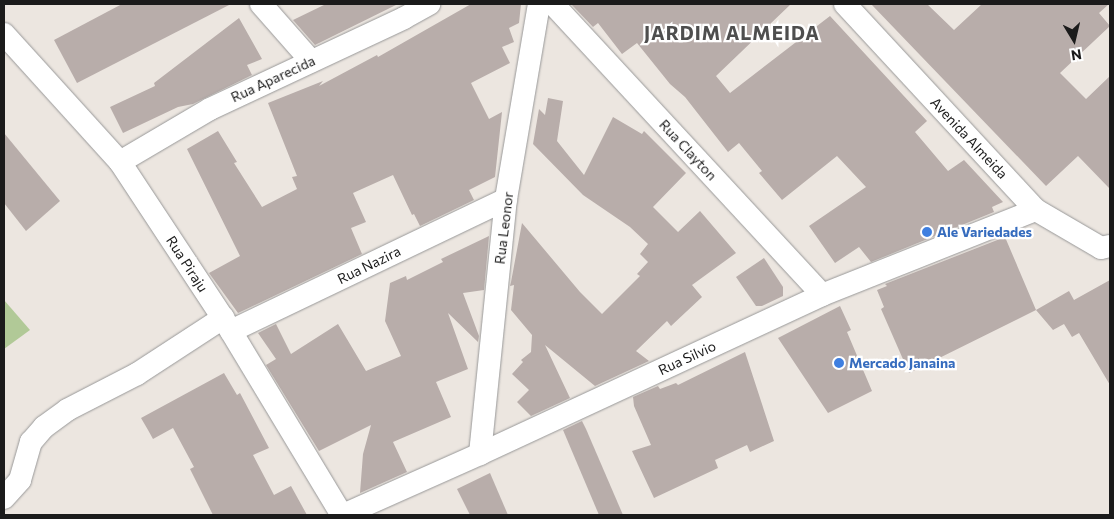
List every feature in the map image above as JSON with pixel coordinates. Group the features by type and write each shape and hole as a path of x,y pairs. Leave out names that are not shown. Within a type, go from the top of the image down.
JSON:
{"street":[{"path":"261,4 311,61"},
{"name":"Rua Aparecida","path":"120,162 210,109 430,4"},
{"name":"Rua Leonor","path":"480,454 506,199 539,4"},
{"name":"Rua Clayton","path":"553,4 822,295"},
{"name":"Avenida Almeida","path":"845,4 1036,210 1107,249"},
{"name":"Rua Piraju","path":"4,34 120,162 227,325 342,515"},
{"name":"Rua Nazira","path":"4,498 20,480 31,442 44,427 67,410 227,325 506,199"},
{"name":"Rua Silvio","path":"342,515 480,454 822,295 1036,210"}],"green space":[{"path":"4,300 30,330 4,349"}],"building":[{"path":"122,4 231,4 77,83 54,40"},
{"path":"326,4 398,4 315,45 293,20"},
{"path":"471,4 521,4 519,23 509,28 514,42 502,47 510,63 471,83 489,119 502,112 495,177 469,190 474,200 420,226 414,214 412,215 393,175 353,193 366,222 351,228 362,254 238,313 209,273 240,256 187,149 218,131 237,162 234,163 262,207 297,189 292,177 297,176 268,103 323,81 319,86 377,55 378,57"},
{"path":"571,4 791,4 716,76 730,93 830,16 927,121 915,132 948,171 964,160 1003,202 992,207 994,212 871,262 859,247 835,263 809,226 866,187 837,156 782,200 759,173 762,171 739,143 728,152 685,97 670,84 637,43 622,54 598,23 593,27"},
{"path":"871,4 927,4 954,30 982,4 1109,4 1099,13 1110,26 1060,73 1086,99 1110,76 1110,189 1078,156 1046,186"},
{"path":"239,18 262,59 247,65 252,75 193,104 178,107 123,133 110,107 155,86 154,83"},
{"path":"548,98 563,101 557,141 584,175 613,117 642,134 644,131 686,173 653,207 678,232 700,211 736,253 692,285 702,297 671,326 667,321 636,351 649,361 595,386 545,345 570,398 531,416 517,402 529,390 512,374 523,362 521,360 531,352 532,335 511,310 514,285 510,286 522,223 580,292 602,314 640,276 637,274 648,262 640,254 648,244 630,227 583,195 533,144 539,109 545,115"},
{"path":"4,133 60,201 26,231 4,203"},
{"path":"489,236 484,290 463,293 479,336 478,342 448,313 468,369 436,382 451,417 393,442 407,472 360,493 363,454 371,425 319,451 266,365 276,359 258,333 276,324 291,354 338,324 366,371 401,356 385,321 390,283 406,276 407,280 443,262 441,259"},
{"path":"1005,237 1036,310 909,373 881,309 884,307 877,290 887,286 885,284"},
{"path":"764,258 783,287 783,296 762,306 756,306 736,277"},
{"path":"1110,280 1110,385 1079,333 1072,337 1064,324 1053,330 1036,310 1069,291 1074,300"},
{"path":"840,306 851,330 847,332 872,391 828,413 778,338"},
{"path":"745,352 774,441 750,452 747,445 715,460 718,468 654,498 632,451 651,445 634,406 633,397 658,386 660,389 676,383 678,385"},
{"path":"224,373 237,395 240,393 269,448 253,455 274,495 291,486 307,515 213,515 190,469 194,467 173,428 153,439 141,418"},
{"path":"582,421 623,515 599,515 563,430"},
{"path":"490,473 508,515 470,515 457,489"}],"place":[{"name":"Ale Variedades","path":"927,232"},
{"name":"Mercado Janaina","path":"839,363"}],"district":[{"name":"JARDIM ALMEIDA","path":"732,33"}]}
